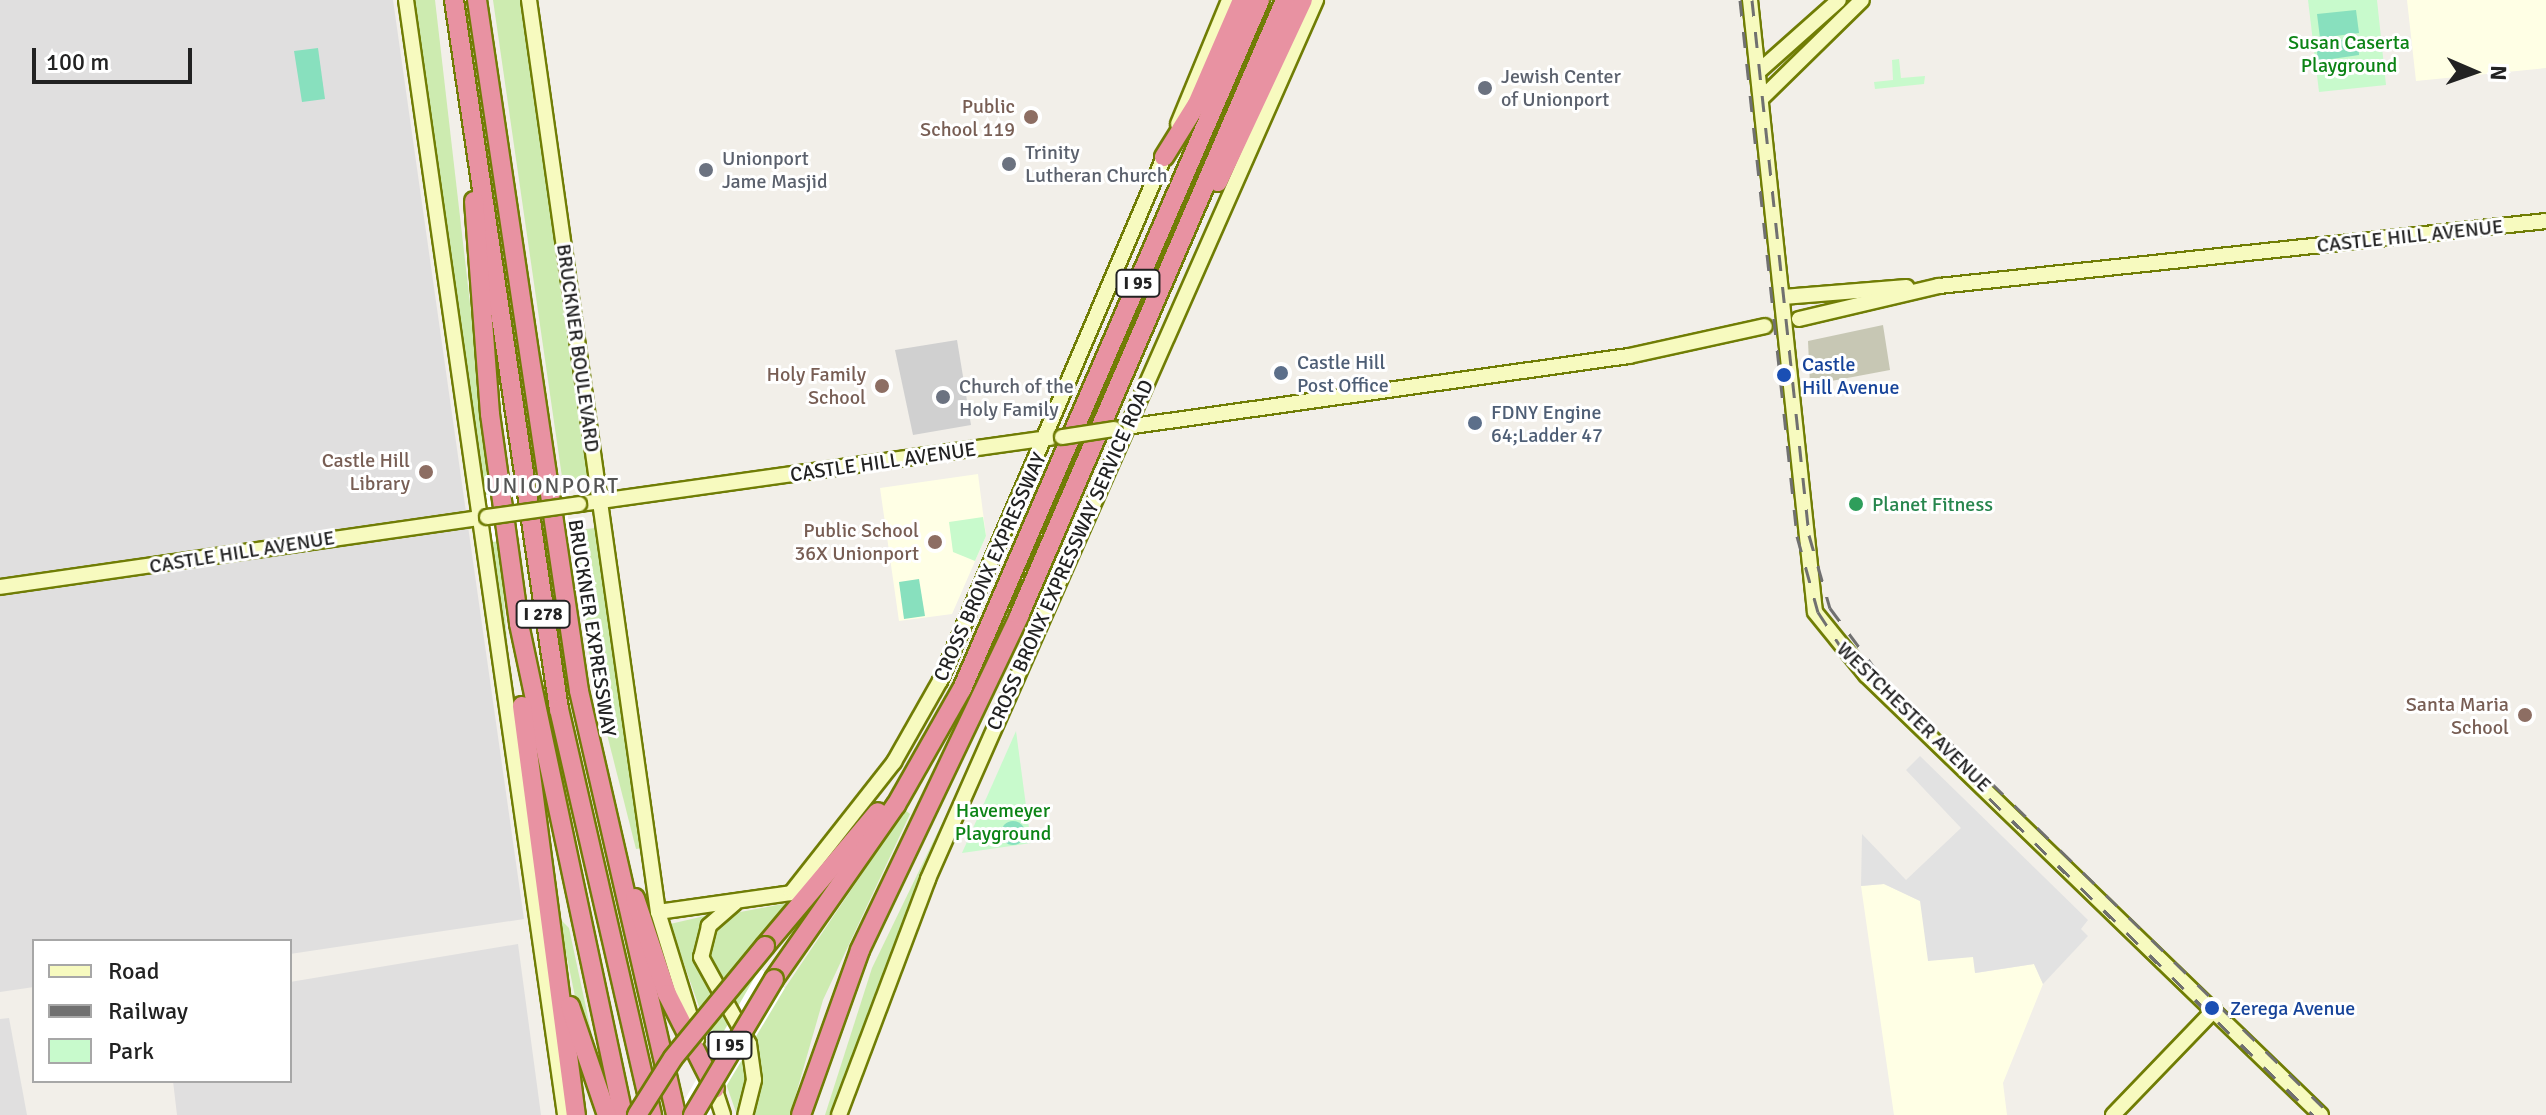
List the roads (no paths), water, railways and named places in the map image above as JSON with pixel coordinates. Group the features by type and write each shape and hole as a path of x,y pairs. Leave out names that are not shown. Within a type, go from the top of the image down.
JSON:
{"highway":[{"name":"I 278","path":"454,0 557,699 652,1115"},
{"name":"BRUCKNER EXPRESSWAY","path":"477,0 582,710 677,1115"},
{"path":"1164,157 1197,104 1242,0"},
{"name":"CROSS BRONX EXPRESSWAY","path":"693,1115 774,979 944,723 1260,0"},
{"name":"I 95","path":"809,1115 838,1004 1019,616 1285,0"},
{"path":"1158,294 1247,129 1303,0"},
{"path":"471,106 487,376 576,1115"},
{"path":"511,566 549,788 623,1115"},
{"path":"582,710 655,963 715,1089"},
{"path":"637,1115 673,1058 944,723"},
{"path":"552,925 582,1053 607,1115"},
{"path":"801,1115 838,1004"}],"main road":[{"path":"406,0 483,518 565,1115"},
{"name":"BRUCKNER BOULEVARD","path":"529,0 658,912 723,1115"},
{"path":"658,912 791,893 860,811 931,700 1229,0"},
{"name":"CROSS BRONX EXPRESSWAY SERVICE ROAD","path":"839,1115 923,892 1120,428 1316,0"},
{"name":"WESTCHESTER AVENUE","path":"1750,0 1815,612 1866,675 2321,1115"},
{"path":"1758,72 1839,0"},
{"path":"1761,99 1862,0"},
{"name":"CASTLE HILL AVENUE","path":"1799,319 1939,286 2546,221"},
{"path":"1783,297 1939,286"},
{"name":"CASTLE HILL AVENUE","path":"0,587 1629,356 1765,326"},
{"path":"739,902 711,923 701,957 749,1044 754,1080 745,1115"},
{"path":"2113,1115 2214,1010"}],"railway":[{"path":"1740,0 1797,536 1818,612 1852,664 2313,1115"},
{"path":"1752,0 1809,535 1830,608 1877,671 2331,1115"}],"place":[{"name":"Jewish Center of Unionport","path":"1485,88"},
{"name":"Public School 119","path":"1031,117"},
{"name":"Trinity Lutheran Church","path":"1009,164"},
{"name":"Unionport Jame Masjid","path":"706,170"},
{"name":"Castle Hill Post Office","path":"1281,373"},
{"name":"Castle Hill Avenue","path":"1784,375"},
{"name":"Holy Family School","path":"882,386"},
{"name":"Church of the Holy Family","path":"943,397"},
{"name":"FDNY Engine 64;Ladder 47","path":"1475,423"},
{"name":"Castle Hill Library","path":"426,472"},
{"name":"Planet Fitness","path":"1856,504"},
{"name":"Public School 36X Unionport","path":"935,542"},
{"name":"Santa Maria School","path":"2525,715"},
{"name":"Zerega Avenue","path":"2212,1008"}],"district":[{"name":"UNIONPORT","path":"553,486"}],"park label":[{"name":"Susan Caserta Playground","path":"2349,54"},
{"name":"Havemeyer Playground","path":"1003,822"}]}
